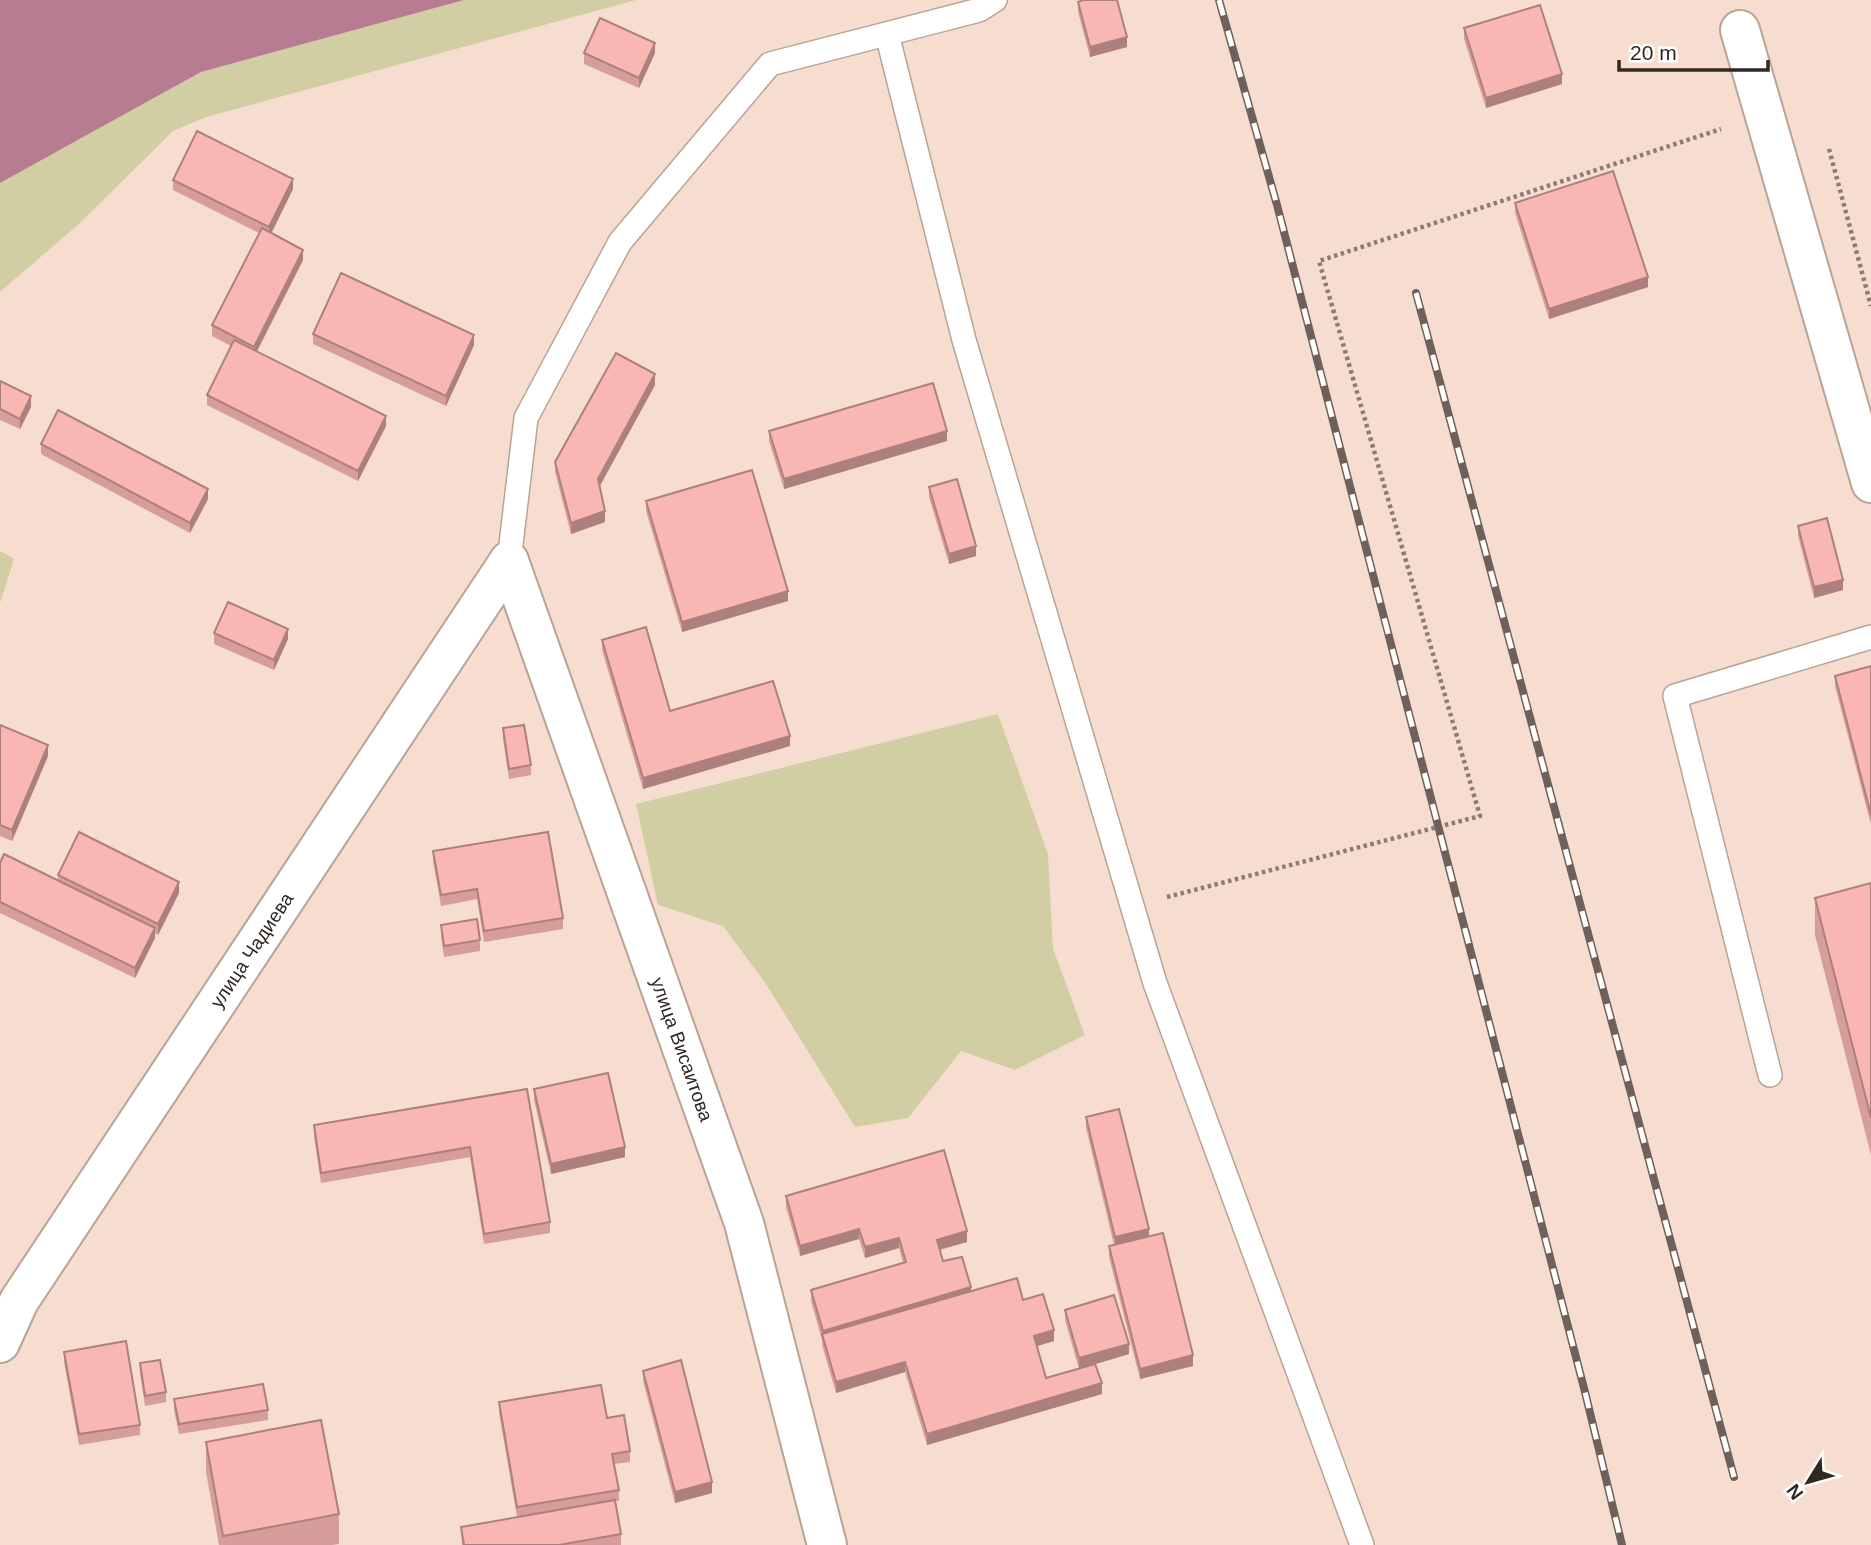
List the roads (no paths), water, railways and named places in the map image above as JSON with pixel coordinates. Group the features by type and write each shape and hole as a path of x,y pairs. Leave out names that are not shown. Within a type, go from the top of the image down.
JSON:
{"street":[{"path":"1740,30 1767,114 1871,483"},
{"name":"улица Чадиева","path":"0,1343 19,1301 509,561"},
{"name":"улица Висаитова","path":"509,561 744,1223 828,1545"}],"lane":[{"path":"509,561 526,418 620,242 770,64 979,10 995,0"},
{"path":"887,34 964,340 1160,996 1362,1545"},
{"path":"1770,1075 1675,696 1871,637"}],"railway":[{"path":"1219,0 1277,205 1585,1392 1622,1545"},
{"path":"1416,293 1734,1477"}]}
